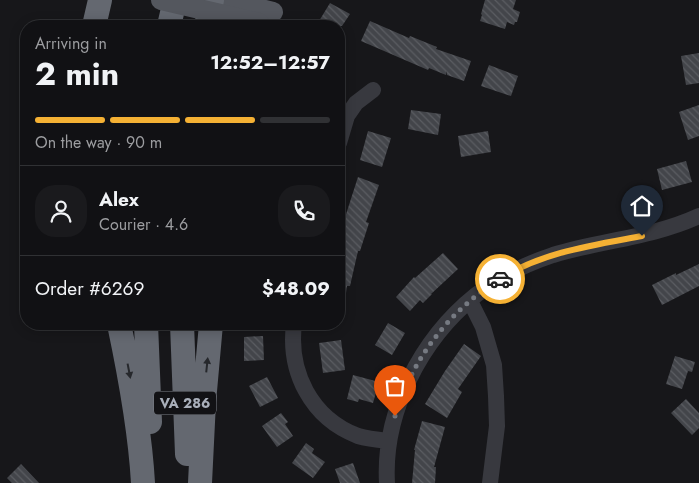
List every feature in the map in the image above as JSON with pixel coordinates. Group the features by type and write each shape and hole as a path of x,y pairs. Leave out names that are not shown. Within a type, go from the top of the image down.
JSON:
{"highway":[{"path":"95,20 100,0"},
{"path":"171,20 175,0"},
{"path":"207,20 212,0"},
{"path":"120,330 135,407 141,449 143,483"},
{"name":"VA 286","path":"146,330 153,483"},
{"name":"VA 286","path":"182,330 188,483"},
{"path":"200,483 204,402 210,330"}],"main road":[{"path":"161,0 268,16"},
{"path":"226,0 268,16"}],"street":[{"path":"345,121 356,103 372,90"},
{"path":"387,483 389,441 395,416 404,392 420,359 430,344 451,318 470,300 505,276 532,263 583,247 642,236 699,216"},
{"path":"470,300 484,327 494,365 497,426 490,483"},
{"path":"294,330 293,347 297,371 302,383 319,409 344,429 369,438 389,441"}],"building":[{"path":"485,0 516,0 513,9 520,12 517,22 514,25 507,22 505,29 480,21"},
{"path":"330,3 350,14 345,22 320,20"},
{"path":"370,21 409,38 410,36 437,47 436,49 471,61 464,81 447,75 447,71 446,75 429,68 428,70 361,41"},
{"path":"699,53 699,83 686,85 681,56"},
{"path":"489,65 518,76 511,96 481,86"},
{"path":"699,105 699,136 688,140 679,112"},
{"path":"411,110 441,114 438,135 408,129"},
{"path":"368,131 391,138 382,167 360,160"},
{"path":"488,131 491,152 461,157 458,136"},
{"path":"686,161 692,182 662,190 657,169"},
{"path":"358,177 379,185 366,222 369,223 360,251 358,251 350,286 347,286 345,300 345,217"},
{"path":"443,253 458,269 423,303 420,300 410,311 396,297 414,277"},
{"path":"699,264 699,286 662,305 652,285"},
{"path":"388,323 405,333 392,355 375,345"},
{"path":"263,336 264,360 244,361 244,337"},
{"path":"341,340 345,370 323,373 319,343"},
{"path":"464,344 481,356 458,389 462,392 447,418 425,404"},
{"path":"675,356 695,362 692,372 688,371 682,389 666,384"},
{"path":"353,375 379,382 373,403 359,399 358,402 347,399"},
{"path":"267,377 278,398 260,407 249,386"},
{"path":"686,399 699,413 699,428 692,435 671,413"},
{"path":"281,413 288,422 285,424 293,436 277,447 262,426"},
{"path":"422,421 445,427 434,467 436,467 435,483 412,483 414,450"},
{"path":"306,443 314,449 312,453 325,462 313,478 292,463"},
{"path":"353,463 360,483 340,483 335,469"},
{"path":"21,464 39,483 12,483 7,478"}],"way so far":[{"path":"395,416 412,373 430,344 451,318 476,295 500,279"}],"route":[{"path":"500,279 532,263 554,255 583,247 642,236"}]}
